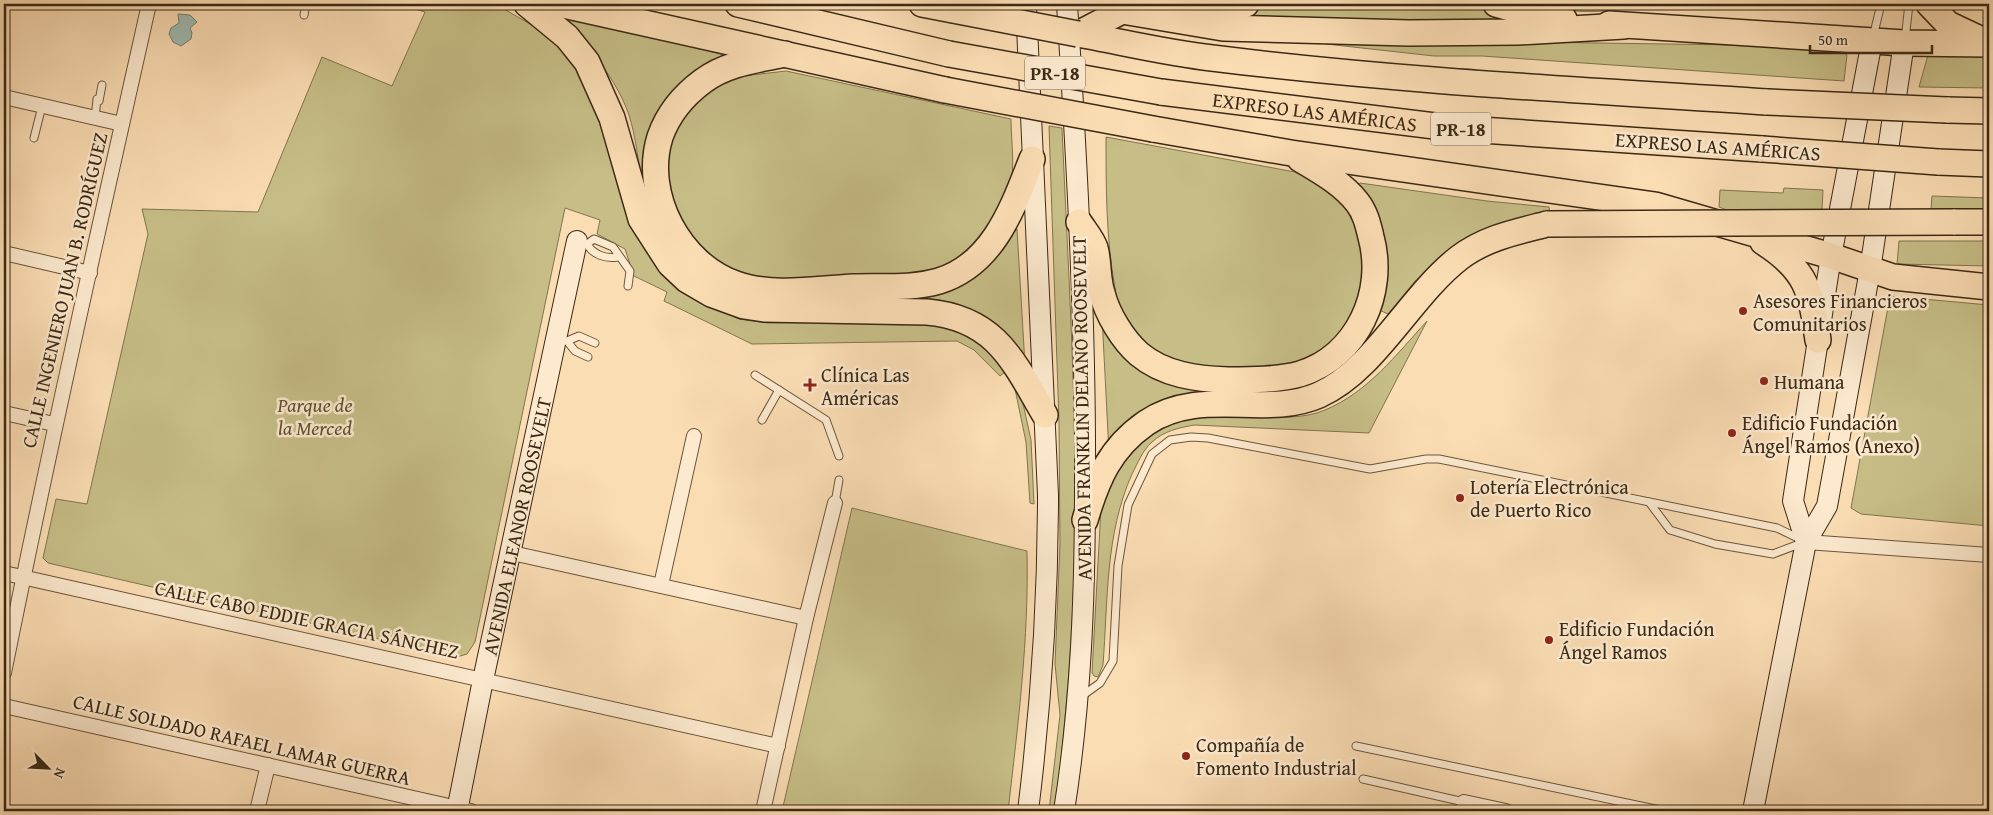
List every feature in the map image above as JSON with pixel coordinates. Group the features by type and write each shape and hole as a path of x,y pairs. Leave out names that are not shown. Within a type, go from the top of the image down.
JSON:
{"highway":[{"path":"527,4 567,37 587,62 612,118 641,219 670,264 687,280 711,294 736,303 764,309 927,312 948,314 964,319 983,330 1009,354 1045,415"},
{"path":"558,4 945,90 1153,129 1291,153 1655,205 1831,256 1893,277 1982,283"},
{"name":"EXPRESO LAS AMÉRICAS","path":"738,4 948,54 1161,92 1451,128 1989,164"},
{"path":"1078,34 1122,11 1163,14 1224,12 1246,4"},
{"path":"1496,4 1538,16 1624,26 1904,43 1989,44"},
{"path":"1929,4 1948,24 1989,44"},
{"name":"EXPRESO LAS AMÉRICAS","path":"935,6 1210,58 1452,81 1767,102 1989,111"},
{"path":"1163,14 1222,28 1409,33 1517,32 1624,26"},
{"path":"785,54 728,67 704,80 677,105 660,138 658,184 669,222 690,254 723,279 749,288 779,290 913,285 939,281 975,261 989,247 1012,211 1032,159"},
{"path":"1079,222 1095,247 1102,293 1106,305 1120,329 1139,354 1167,370 1201,379 1246,380 1300,374 1330,358 1355,334 1368,308 1376,275 1376,259 1366,218 1358,202 1334,181 1291,153"},
{"path":"1085,520 1097,482 1112,455 1128,438 1158,415 1186,406 1291,402 1320,395 1349,377 1428,286 1460,257 1500,236 1547,224 1989,222"},
{"path":"1746,232 1772,248 1799,271 1812,300 1818,340"}],"street":[{"name":"CALLE INGENIERO JUAN B. RODRÍGUEZ","path":"4,673 54,424 90,272 148,4"},
{"name":"AVENIDA FRANKLIN DELANO ROOSEVELT","path":"1026,4 1045,415 1048,560 1042,668 1028,811"},
{"name":"AVENIDA FRANKLIN DELANO ROOSEVELT","path":"1064,811 1071,767 1082,647 1086,405 1079,222 1067,4"},
{"path":"1806,542 1793,502 1831,256 1872,41"},
{"path":"1753,811 1806,542 1827,506 1870,270 1904,43"},
{"path":"4,97 122,124"},
{"name":"AVENIDA ELEANOR ROOSEVELT","path":"462,810 483,680 562,340 582,242"},
{"path":"4,253 90,272"},
{"path":"4,413 54,424"},
{"path":"661,584 694,436"},
{"path":"763,811 806,618 835,503"},
{"path":"1806,542 1989,555"},
{"path":"512,553 661,584 806,618"},
{"name":"CALLE CABO EDDIE GRACIA SÁNCHEZ","path":"4,573 778,746"},
{"name":"CALLE SOLDADO RAFAEL LAMAR GUERRA","path":"4,706 462,810"},
{"path":"258,811 268,765"},
{"path":"1464,802 1506,811"}],"lane":[{"path":"304,15 306,4"},
{"path":"1872,41 1881,4"},
{"path":"1904,43 1909,4"},
{"path":"95,118 97,98 99,101 102,84"},
{"path":"34,138 42,106"},
{"path":"618,257 608,259 590,250 582,242 594,238 613,246 618,257 630,271 628,286"},
{"path":"562,340 578,336 595,343"},
{"path":"562,340 576,351 588,357"},
{"path":"755,375 826,420 839,456"},
{"path":"762,420 779,390"},
{"path":"1077,699 1100,683 1113,661 1118,566 1128,505 1152,454 1170,440 1191,437 1208,438 1370,469 1426,459 1439,459 1777,528 1806,542"},
{"path":"835,503 839,480"},
{"path":"1649,502 1670,530 1715,544 1773,554 1806,542"},
{"path":"1356,746 1665,811"},
{"path":"1364,779 1464,802"}],"green space":[{"name":"Parque de la Merced","path":"399,4 488,4 504,9 542,31 566,52 582,72 612,147 711,306 739,319 768,323 884,320 969,327 1010,368 1000,376 974,350 957,341 752,344 664,301 667,292 634,276 625,249 597,234 600,220 565,208 475,642 467,654 457,657 48,563 43,558 56,499 87,504 148,234 142,209 258,212 322,57 392,86 425,12"},
{"path":"1268,4 1474,4 1523,21 1229,20"},
{"path":"1522,4 1572,4 1625,9 1573,11"},
{"path":"561,12 728,56 696,76 678,93 669,105 652,136 650,171 653,195 660,218 671,239 685,258 701,274 721,286 743,295 768,299 760,278 748,276 719,264 695,248 678,220 666,178 670,141 689,107 726,78 786,71 1011,119 1012,176 1005,205 991,231 970,252 958,261 945,267 928,272 877,279 896,296 935,290 951,285 965,278 991,258 1017,229 1025,365 1015,349 981,320 954,304 940,300 913,298 884,299 797,306 768,304 741,299 716,288 702,279 678,256 659,229 646,198 631,123 622,99 609,75 586,43 560,17"},
{"path":"1326,39 1734,45 1840,50 1847,55 1844,81 1482,56 1434,56 1326,44"},
{"path":"1928,55 1989,55 1989,88 1919,87"},
{"path":"1049,126 1062,128 1075,440 1075,544 1071,644 1055,811 1049,811 1060,715 1055,664 1060,544 1059,422"},
{"path":"1106,137 1295,172 1337,197 1347,209 1357,228 1362,247 1364,268 1362,288 1356,308 1346,327 1333,343 1317,356 1298,364 1241,370 1203,370 1190,367 1164,356 1131,332 1119,313 1112,269 1106,194"},
{"path":"1360,183 1487,201 1549,207 1550,213 1454,247 1415,281 1388,314 1379,310 1387,276 1384,246 1373,216 1358,186"},
{"path":"1784,188 1823,190 1822,210 1732,212 1719,207 1720,190 1783,193"},
{"path":"1932,196 1989,198 1989,210 1931,210"},
{"path":"1899,241 1989,241 1989,266 1897,264"},
{"path":"1890,296 1989,305 1989,526 1861,514 1851,508"},
{"path":"1102,316 1200,390 1200,397 1109,453"},
{"path":"1427,321 1369,433 1194,425 1166,433 1149,446 1132,474 1117,520 1109,568 1103,665 1098,677 1094,676 1092,673 1101,508 1114,478 1133,452 1144,441 1171,424 1195,417 1292,417 1309,415 1325,410 1355,393 1368,383"},
{"path":"1019,385 1031,440 1034,504 1030,503 1026,442 1015,389"},
{"path":"852,508 1027,551 1025,649 1008,811 782,811"}],"water":[{"path":"178,14 190,15 197,22 190,28 192,33 191,39 181,46 173,42 169,34 171,28 179,23"}],"place":[{"name":"Asesores Financieros Comunitarios","path":"1743,311"},
{"name":"Humana","path":"1764,381"},
{"name":"Clínica Las Américas","path":"810,385"},
{"name":"Edificio Fundación Ángel Ramos (Anexo)","path":"1732,433"},
{"name":"Lotería Electrónica de Puerto Rico","path":"1460,498"},
{"name":"Edificio Fundación Ángel Ramos","path":"1549,640"},
{"name":"Compañía de Fomento Industrial","path":"1186,756"}]}
